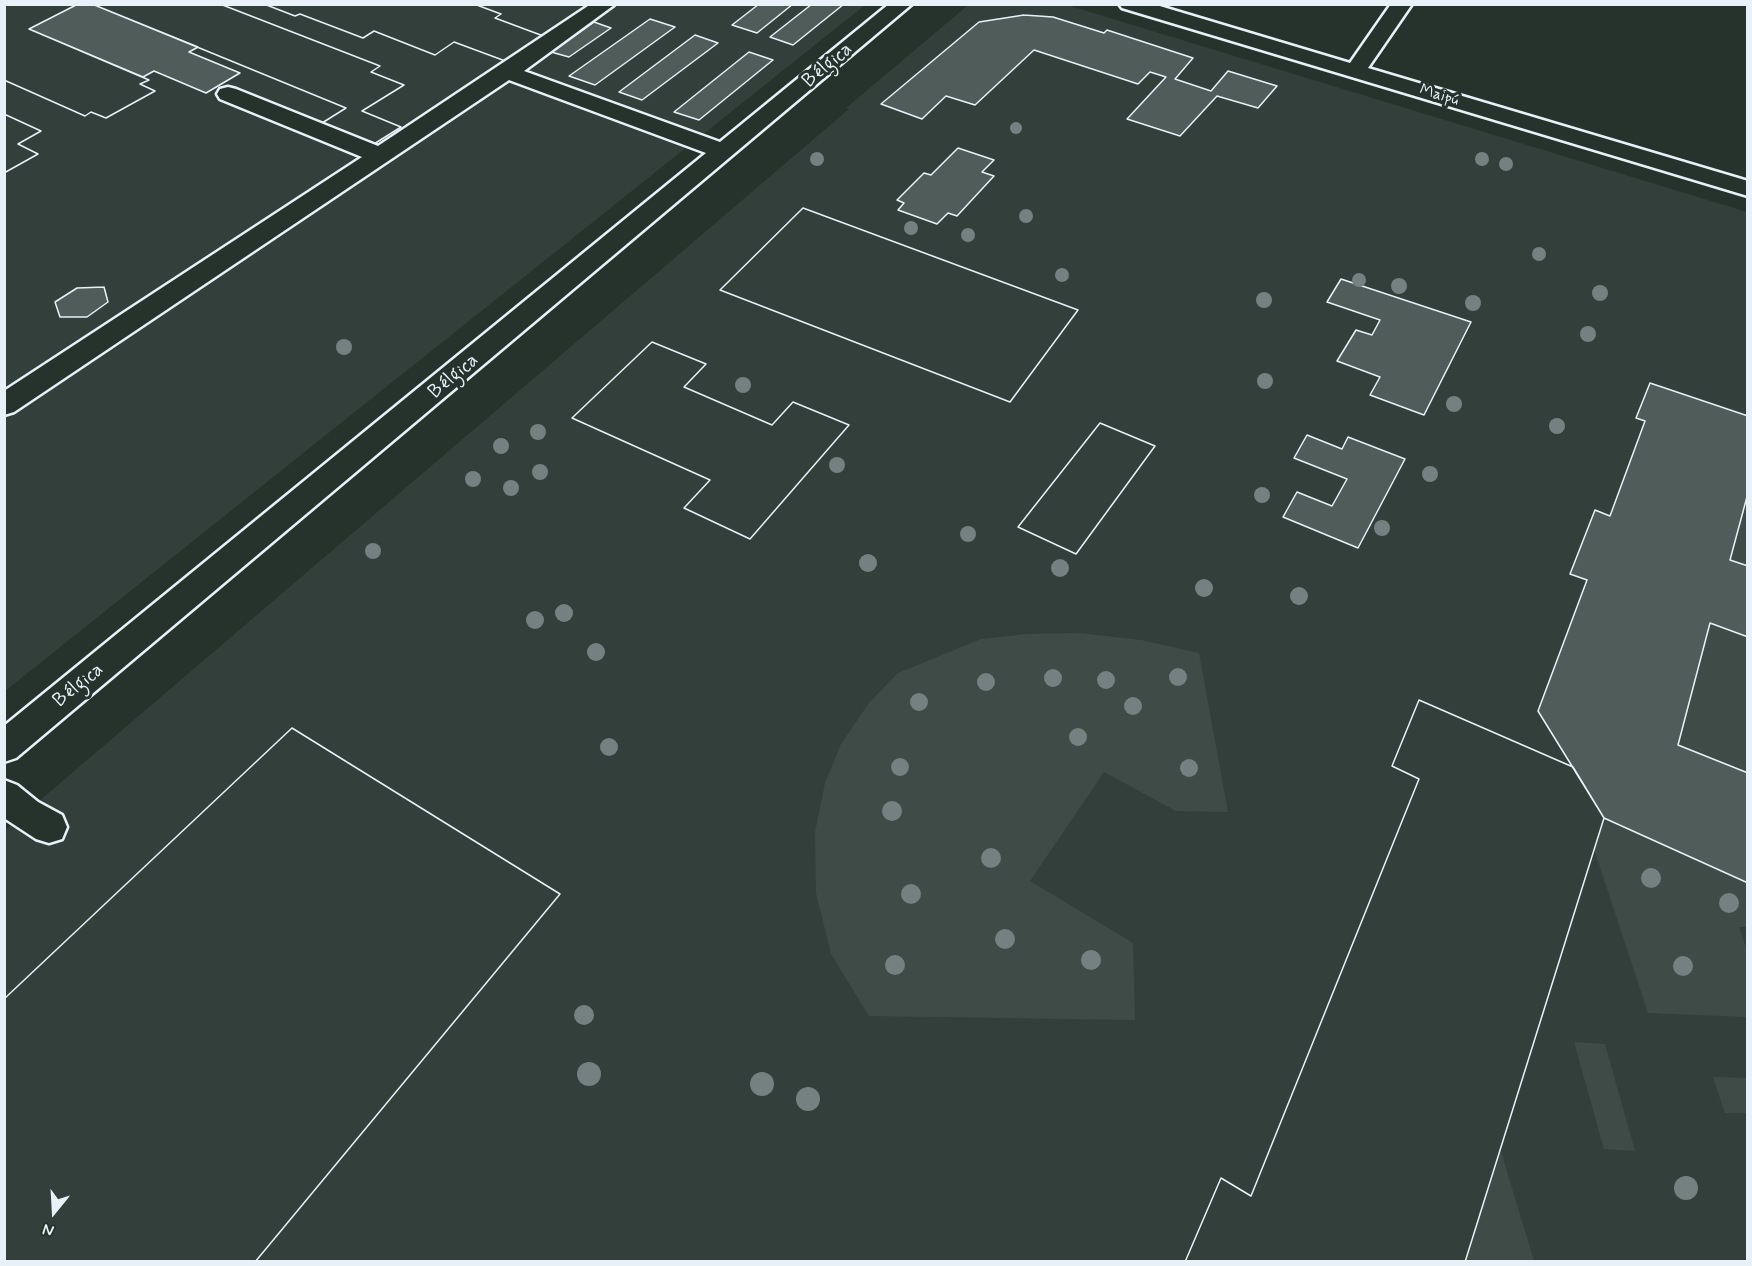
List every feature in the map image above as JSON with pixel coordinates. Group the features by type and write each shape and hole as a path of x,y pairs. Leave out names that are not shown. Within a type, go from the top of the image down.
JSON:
{"street":[{"path":"4,405 507,72 604,5 625,4"},
{"name":"Bélgica","path":"4,747 902,4"},
{"name":"Maipú","path":"1130,4 1748,189"},
{"path":"1355,71 1402,4"},
{"path":"507,72 724,152"},
{"path":"228,94 381,156"},
{"path":"4,796 25,813 49,827"}],"shaded area":[{"path":"5,5 865,5 5,691"},
{"path":"1067,5 1747,212 1747,1261 5,1261 4,831 967,6"},
{"path":"1747,493 1747,566 1730,560"},
{"path":"1710,623 1747,637 1747,773 1678,745"},
{"path":"1079,633 1141,640 1199,653 1228,812 1176,811 1104,772 1030,881 1133,943 1135,1020 869,1016 831,954 816,893 815,832 825,783 841,744 869,703 898,673 981,639 1026,634"},
{"path":"1604,818 1747,883 1747,927 1739,927 1747,950 1747,1017 1648,1013 1594,849"},
{"path":"1574,1042 1605,1044 1635,1151 1604,1149"},
{"path":"1713,1077 1747,1078 1747,1113 1725,1113"},
{"path":"1500,1148 1534,1261 1465,1261"}],"building":[{"path":"4,4 78,4 29,29 149,80 140,84 155,91 106,118 91,112 85,116 4,80"},
{"path":"4,4 78,4 29,29 149,80 140,84 155,91 106,118 91,112 85,116 4,80"},
{"path":"78,4 92,4 198,47 189,52 240,73 206,93 154,71 143,77 29,29"},
{"path":"92,4 220,4 380,66 371,72 404,85 362,111 401,127 374,144 322,123 346,108"},
{"path":"92,4 220,4 380,66 371,72 404,85 362,111 401,127 374,144 322,123 346,108"},
{"path":"264,4 474,4 501,14 495,18 546,37 508,62 454,42 435,55 374,31 363,38 300,14 295,16"},
{"path":"264,4 474,4 501,14 495,18 546,37 508,62 454,42 435,55 374,31 363,38 300,14 295,16"},
{"path":"759,4 793,4 757,33 732,25"},
{"path":"812,4 844,4 793,45 770,37"},
{"path":"1024,15 1053,17 1104,33 1107,30 1193,58 1175,79 1211,91 1228,71 1277,86 1258,108 1217,96 1180,136 1127,119 1166,77 1150,72 1138,84 1034,50 975,105 946,96 922,119 881,104 979,22"},
{"path":"650,19 675,27 595,85 569,76"},
{"path":"594,22 611,28 569,57 551,52"},
{"path":"695,35 718,43 642,100 619,92"},
{"path":"749,52 773,60 699,120 674,112"},
{"path":"4,114 41,131 18,144 38,154 4,173"},
{"path":"4,114 41,131 18,144 38,154 4,173"},
{"path":"958,148 994,160 982,172 994,176 957,216 948,213 937,224 898,210 904,203 897,200 924,173 931,175"},
{"path":"803,208 1078,310 1010,402 720,290"},
{"path":"803,208 1078,310 1010,402 720,290"},
{"path":"1341,279 1471,322 1424,415 1370,395 1380,377 1337,361 1356,330 1372,335 1380,320 1327,302"},
{"path":"104,287 108,302 87,317 60,317 55,302 77,288"},
{"path":"652,342 706,364 684,387 772,425 793,402 849,425 750,539 684,508 710,480 572,418"},
{"path":"652,342 706,364 684,387 772,425 793,402 849,425 750,539 684,508 710,480 572,418"},
{"path":"1650,383 1748,416 1748,493 1730,560 1748,566 1748,637 1710,623 1678,745 1748,773 1748,883 1604,818 1538,711 1587,580 1570,574 1595,510 1610,516 1645,421 1636,418"},
{"path":"1100,423 1155,446 1076,554 1018,527"},
{"path":"1100,423 1155,446 1076,554 1018,527"},
{"path":"1307,435 1342,449 1348,437 1405,459 1358,548 1283,517 1297,492 1332,506 1347,479 1294,458"},
{"path":"1419,700 1573,767 1604,818 1465,1262 1185,1262 1221,1178 1251,1196 1419,779 1392,766"},
{"path":"1419,700 1573,767 1604,818 1465,1262 1185,1262 1221,1178 1251,1196 1419,779 1392,766"},
{"path":"292,728 560,894 255,1262 4,1262 4,999"},
{"path":"292,728 560,894 255,1262 4,1262 4,999"}]}
